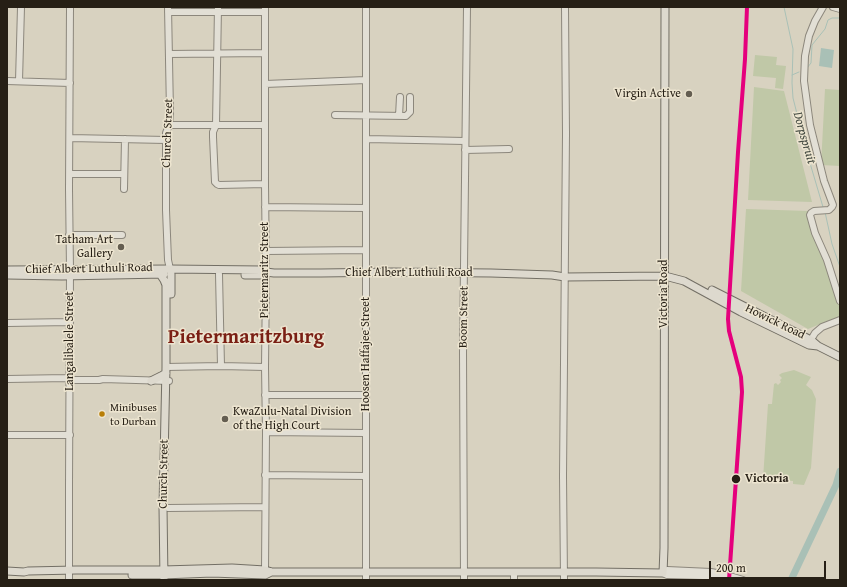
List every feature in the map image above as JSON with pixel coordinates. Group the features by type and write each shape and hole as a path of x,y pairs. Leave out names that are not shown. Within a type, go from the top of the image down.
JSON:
{"main road":[{"name":"Victoria Road","path":"665,7 665,574"},
{"name":"Chief Albert Luthuli Road","path":"7,270 70,273"},
{"name":"Chief Albert Luthuli Road","path":"7,275 261,270 266,272 321,273 366,272 552,275 665,273"},
{"name":"Chief Albert Luthuli Road","path":"166,271 261,275 266,272"},
{"name":"Church Street","path":"166,271 167,369"},
{"name":"Church Street","path":"166,271 164,280 166,285 168,382 168,508 166,575"},
{"name":"Howick Road","path":"665,273 676,273 686,277 743,310 840,356"},
{"path":"151,381 161,376 167,369"},
{"name":"Church Street","path":"166,575 168,382"},
{"path":"7,571 28,571 69,575 166,575 232,568 267,574 297,572 366,576 464,576 514,572 564,576 665,574"}],"street":[{"path":"18,81 21,7"},
{"name":"Langalibalele Street","path":"69,575 70,7"},
{"name":"Hoosen Haffajee Street","path":"366,7 366,576"},
{"name":"Boom Street","path":"464,576 463,345 467,7"},
{"path":"564,576 563,468 566,134 565,7"},
{"path":"823,7 809,36 805,56 804,81 810,125 824,181 833,205 829,210 814,211 810,215 840,300"},
{"path":"833,7 840,9"},
{"path":"168,10 265,9"},
{"name":"Pietermaritz Street","path":"265,9 265,507 267,574"},
{"name":"Church Street","path":"166,271 168,260 166,210 166,133 169,125 168,10"},
{"path":"218,10 216,125 213,132 214,180 215,183 219,185 265,184"},
{"path":"169,54 265,53"},
{"path":"265,84 366,80"},
{"path":"7,82 70,83"},
{"path":"399,116 400,97"},
{"path":"335,115 406,116 410,112 410,98"},
{"path":"169,125 266,125"},
{"path":"70,138 166,140"},
{"path":"124,189 125,139"},
{"path":"367,139 465,141"},
{"path":"465,150 510,149"},
{"path":"70,174 124,174"},
{"path":"265,206 366,208"},
{"path":"69,235 122,235"},
{"path":"266,252 366,250"},
{"path":"219,274 221,366"},
{"path":"810,342 815,333 822,327 840,320"},
{"path":"7,323 70,322"},
{"path":"167,369 221,366 265,367"},
{"path":"7,379 98,377 103,379"},
{"path":"69,378 80,380 103,379 168,382"},
{"path":"70,389 74,382 80,380"},
{"path":"265,394 366,395"},
{"path":"266,432 366,433"},
{"path":"7,435 70,435"},
{"path":"265,475 366,476"},
{"path":"168,508 265,507"},
{"path":"514,572 514,580"},
{"path":"665,574 719,573 742,580"},
{"path":"696,574 728,580"}],"green space":[{"path":"755,55 777,57 776,65 786,66 783,89 775,88 776,78 753,76"},
{"path":"754,87 784,91 812,202 748,200"},
{"path":"825,89 840,90 840,166 821,165"},
{"path":"746,209 809,211 840,305 840,316 808,329 741,291"},
{"path":"794,370 811,377 806,385 812,390 816,399 811,468 804,485 793,484 793,481 763,479 768,404 772,404 774,384 776,383 778,385 781,382 780,380 782,378 779,375"}],"shaded area":[{"path":"821,48 834,50 832,68 819,66"}],"waterway":[{"name":"Dorpspruit","path":"784,7 793,49 793,98 823,207"},
{"path":"807,68 811,63 812,45 825,29 828,20 832,18 840,18"},
{"name":"Dorpspruit","path":"792,75 799,72"},
{"name":"Dorpspruit","path":"825,212 832,244 840,267"},
{"name":"Dorpspruit","path":"791,580 836,485 840,471"}],"transit line":[{"path":"729,580 742,392 741,377 729,331 728,319 747,7"}],"place":[{"name":"Virgin Active","path":"689,94"},
{"name":"Tatham Art Gallery","path":"121,247"},
{"name":"Minibuses to Durban","path":"102,414"},
{"name":"KwaZulu-Natal Division of the High Court","path":"225,419"},
{"name":"Victoria","path":"736,479"}],"district":[{"name":"Pietermaritzburg","path":"246,338"}]}
